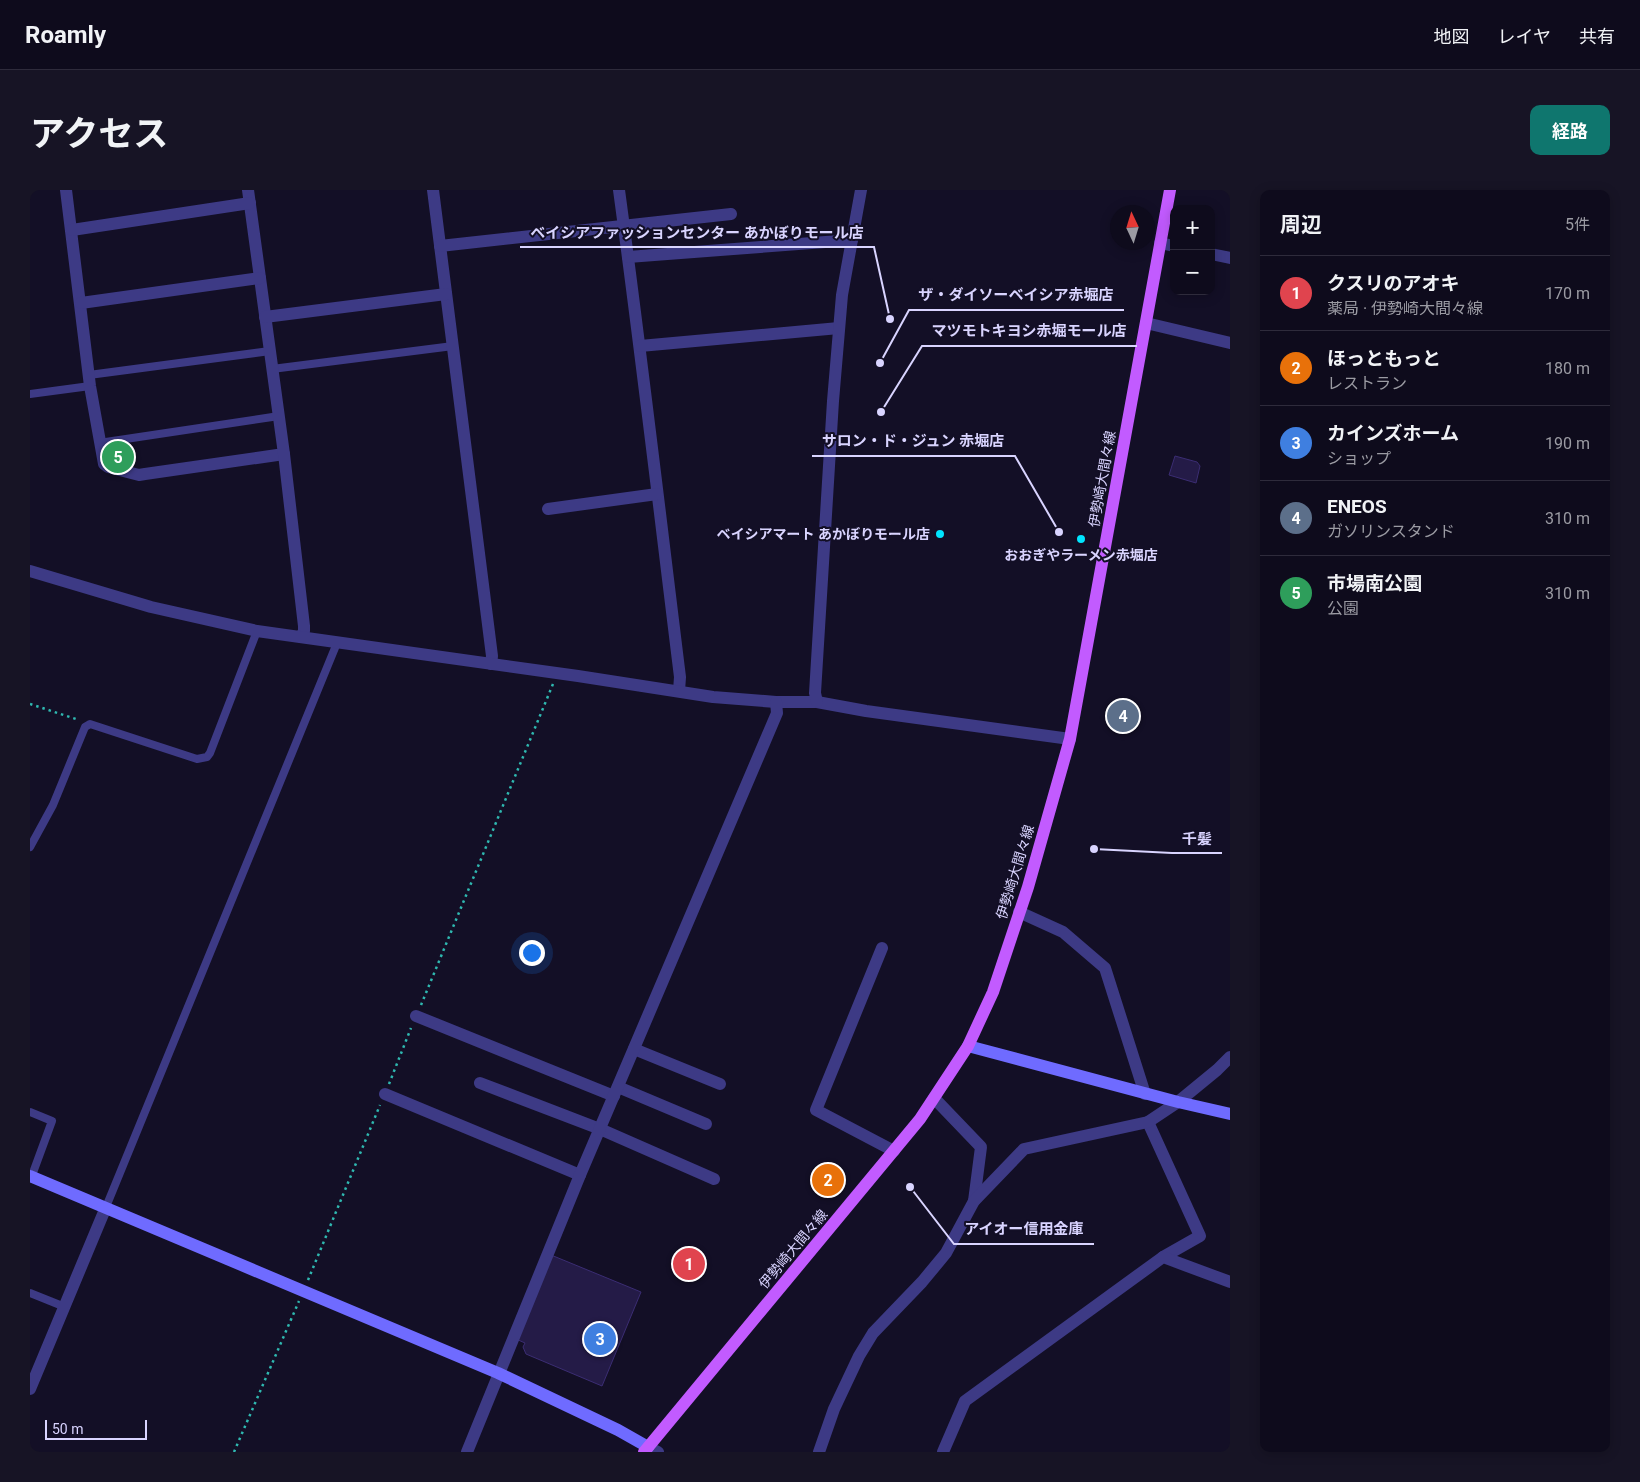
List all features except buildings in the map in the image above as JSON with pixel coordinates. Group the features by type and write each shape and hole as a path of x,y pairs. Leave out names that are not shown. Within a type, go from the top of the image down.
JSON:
{"main road":[{"name":"伊勢崎大間々線","path":"650,1450 920,1119 968,1046 993,992 1070,740 1170,190"}],"street":[{"path":"66,190 90,381 104,464 108,467 138,475 284,454"},
{"path":"433,190 490,636 491,664"},
{"path":"619,190 680,677 679,691"},
{"path":"817,702 815,694 816,674 839,328 842,295 861,190"},
{"path":"72,230 249,196 284,454 304,626 301,637"},
{"path":"440,246 731,214"},
{"path":"628,258 852,240"},
{"path":"1160,244 1170,245"},
{"path":"1215,255 1230,258"},
{"path":"81,303 260,278"},
{"path":"265,317 446,294"},
{"path":"1146,323 1230,342"},
{"path":"640,346 839,328"},
{"path":"548,509 657,494"},
{"path":"30,571 151,607 257,631 713,697 776,702 817,702 866,711 1070,740"},
{"path":"467,1452 580,1175 777,712 776,702"},
{"path":"1019,912 1064,932 1105,968 1145,1094"},
{"path":"882,948 816,1110 894,1151"},
{"path":"416,1016 706,1124"},
{"path":"968,1046 1145,1094 1230,1114"},
{"path":"634,1049 720,1084"},
{"path":"819,1452 834,1409 858,1356 873,1333 922,1282 946,1253 974,1200 1024,1149 1148,1122 1178,1102 1230,1057"},
{"path":"480,1083 600,1129 714,1179"},
{"path":"385,1094 580,1175"},
{"path":"934,1098 981,1147 974,1200"},
{"path":"943,1452 965,1400 1163,1257 1200,1236 1148,1122"},
{"path":"31,1177 498,1373 618,1430 650,1450"},
{"path":"30,1389 106,1207"},
{"path":"1163,1257 1230,1282"}],"lane":[{"path":"272,369 452,346"},
{"path":"30,394 90,381 270,351"},
{"path":"99,443 278,416"},
{"path":"30,847 53,805 85,727 90,724 197,759 206,757 257,631"},
{"path":"106,1207 337,643"},
{"path":"30,1112 52,1121 31,1177"},
{"path":"30,1293 65,1306"}],"path":[{"path":"234,1452 385,1094 557,673"},
{"path":"30,704 90,724"}],"green space":[{"path":"129,444 132,467 106,463 106,446"}],"place":[{"name":"ベイシアファッションセンター あかぼりモール店","path":"890,319"},
{"name":"ザ・ダイソーベイシア赤堀店","path":"880,363"},
{"name":"マツモトキヨシ赤堀モール店","path":"881,412"},
{"name":"市場南公園","path":"118,457"},
{"name":"サロン・ド・ジュン 赤堀店","path":"1059,532"},
{"name":"ベイシアマート あかぼりモール店","path":"940,534"},
{"name":"おおぎやラーメン赤堀店","path":"1081,539"},
{"name":"ENEOS","path":"1123,716"},
{"name":"千髪","path":"1094,849"},
{"name":"ほっともっと","path":"828,1180"},
{"name":"アイオー信用金庫","path":"910,1187"},
{"name":"クスリのアオキ","path":"689,1264"},
{"name":"カインズホーム","path":"600,1339"}]}
